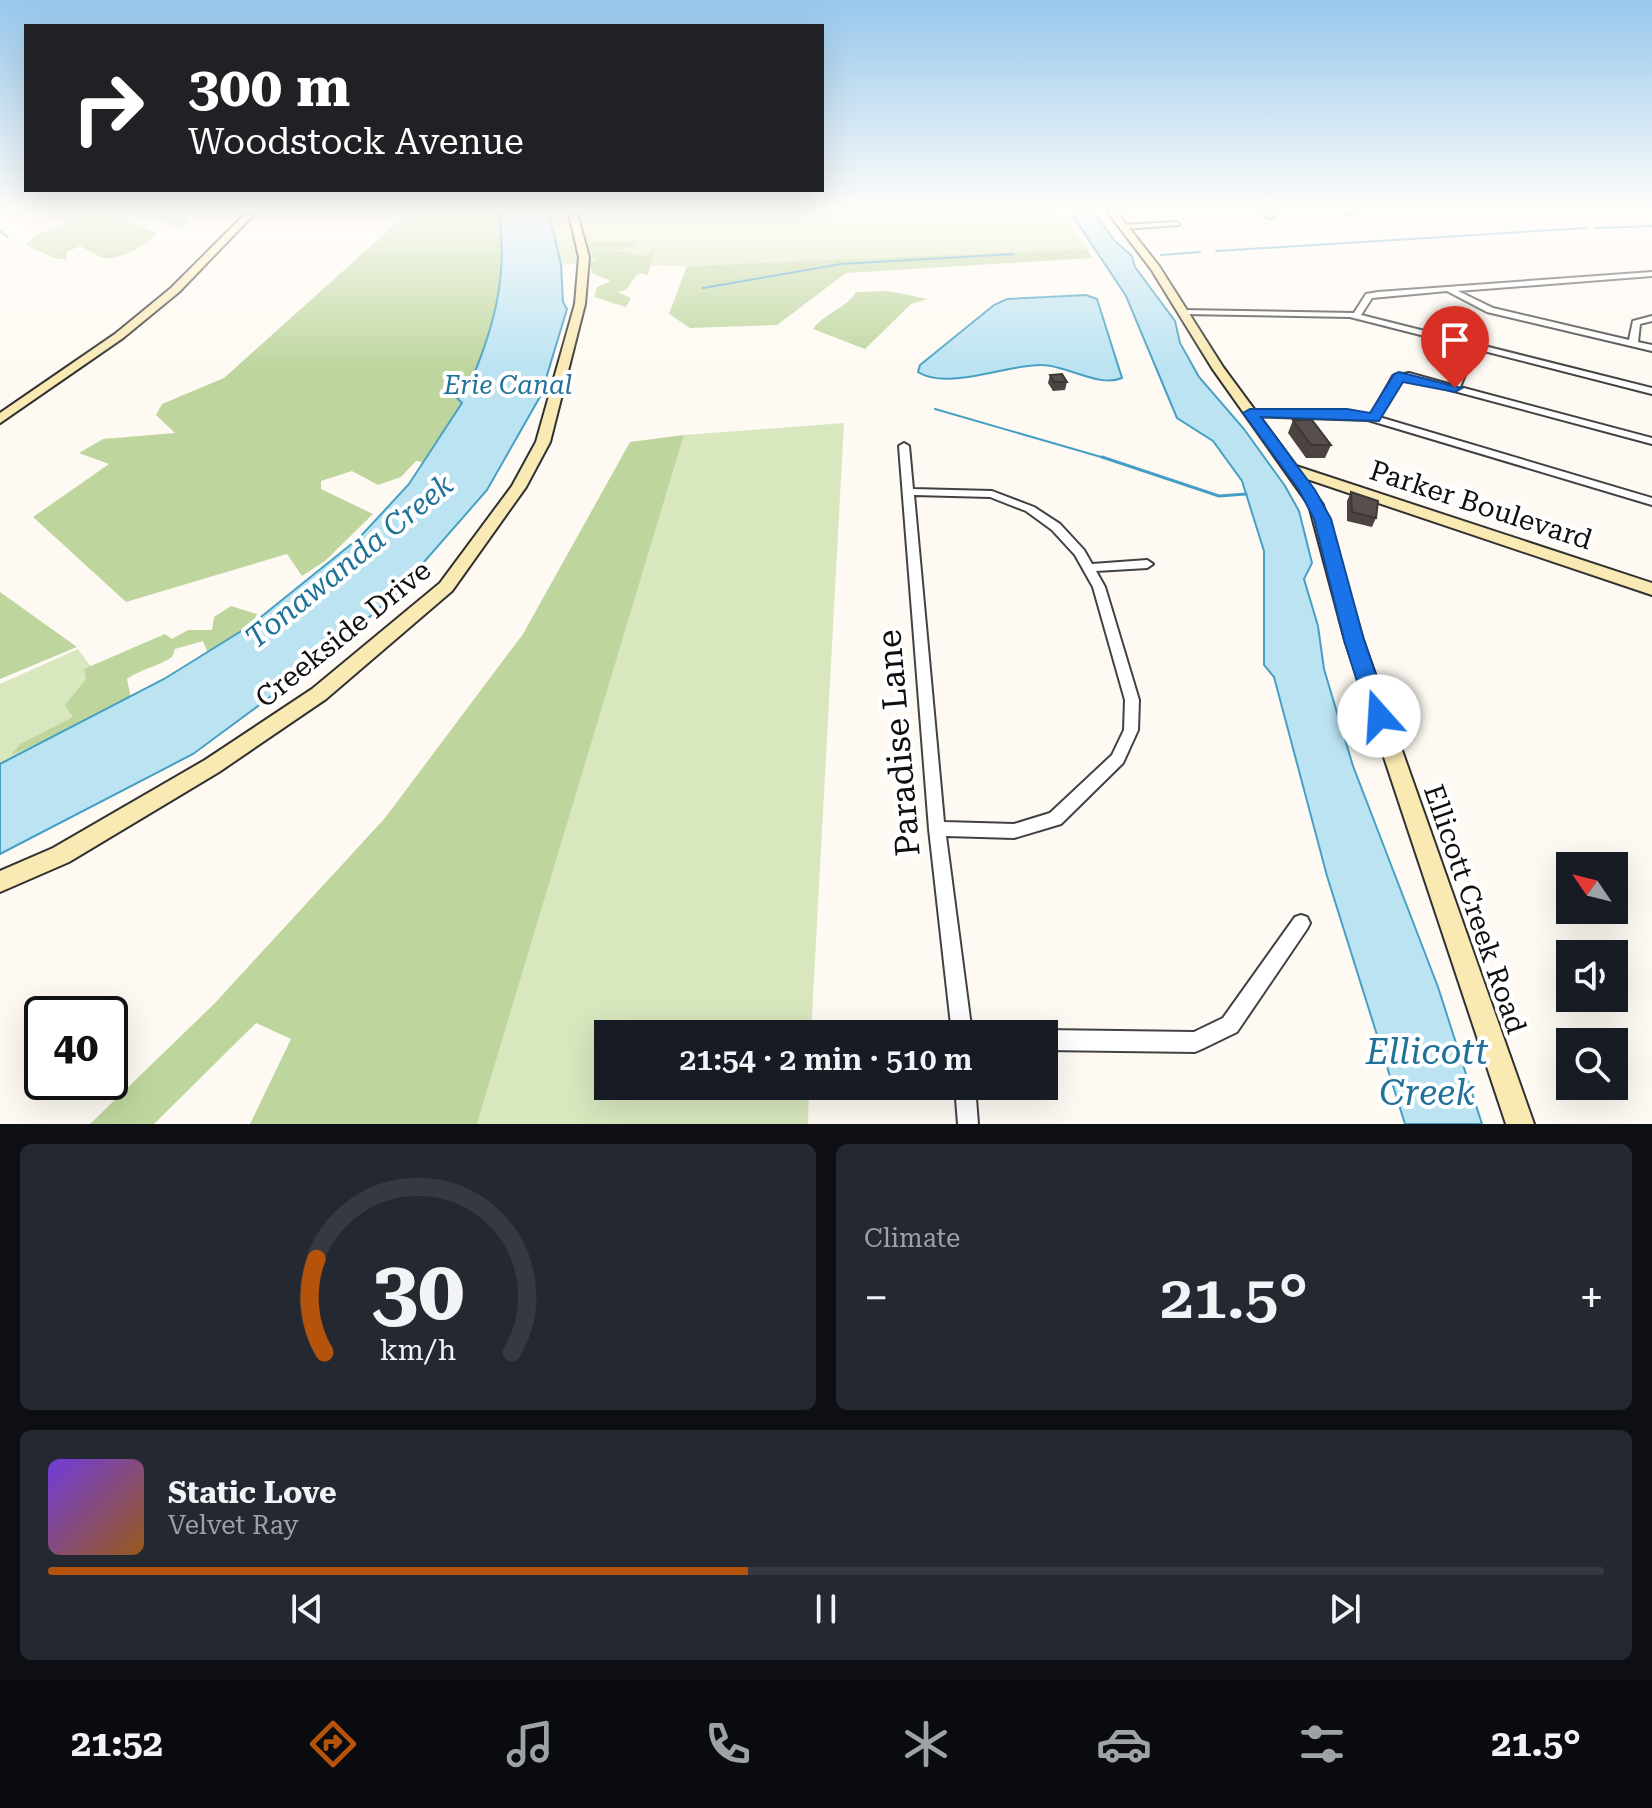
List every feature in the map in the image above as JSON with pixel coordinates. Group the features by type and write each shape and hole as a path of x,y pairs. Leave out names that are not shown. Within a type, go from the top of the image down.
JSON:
{"street":[{"path":"0,419 163,300 201,262"},
{"name":"Creekside Drive","path":"0,882 61,855 212,766 319,694 446,587 519,487 543,442 580,304 584,262"},
{"name":"Ellicott Creek Road","path":"1149,262 1250,413 1293,469 1322,519 1354,640 1520,1124"},
{"path":"1356,316 1373,295 1652,274"},
{"path":"1448,289 1490,310 1652,348"},
{"path":"1183,312 1324,312 1356,316 1652,391"},
{"path":"1633,344 1636,323 1652,318"},
{"path":"1455,388 1473,346"},
{"path":"1374,418 1399,377 1455,388 1652,441"},
{"path":"1250,413 1347,414 1374,418 1652,502"},
{"name":"Paradise Lane","path":"904,446 937,829 960,1020"},
{"name":"Parker Boulevard","path":"1293,469 1652,589"},
{"path":"908,492 978,492 1016,501 1056,527 1099,587 1132,700 1131,730 1122,751 1067,811 1055,819 1014,831 937,829"},
{"path":"1088,568 1147,564"},
{"path":"1058,1040 1195,1042 1230,1025 1301,923"},
{"path":"966,1100 968,1124"}],"green space":[{"path":"353,262 502,262 496,305 475,373 465,395 458,399 463,402 423,462 416,461 401,477 378,485 352,471 321,481 321,489 373,514 325,561 302,576 287,554 126,602 33,517 109,464 79,453 103,439 175,433 156,415 162,404 224,378"},
{"path":"561,262 770,262 687,266"},
{"path":"651,262 648,275 638,273 626,290 618,292 631,298 626,307 594,297 597,287 611,281 592,273 590,264"},
{"path":"770,262 1019,262 846,273 777,325 690,328 669,314 687,266"},
{"path":"888,291 928,299 911,304 865,349 813,329 856,292"},
{"path":"844,423 812,1020 594,1020 594,1100 809,1100 808,1124 477,1124 684,435"},
{"path":"684,435 477,1124 250,1124 291,1039 256,1023 154,1124 90,1124 115,1100 128,1100 128,1087 214,1004 385,818 523,634 630,442"},
{"path":"0,592 77,647 0,679"},
{"path":"231,606 257,614 245,640 221,651 207,651 203,641 175,649 172,657 127,679 131,698 110,712 11,755 20,744 73,717 65,705 86,679 84,669 165,634 172,639 188,630 212,630 214,617"},
{"path":"78,649 116,702 0,764 0,684"}],"water":[{"path":"502,262 561,262 563,302 567,309 541,395 487,490 396,594 315,664 193,754 0,854 0,764 164,679 251,625 359,538 409,484 462,403 457,398 465,395 483,350 500,282"},
{"name":"Ellicott Creek","path":"1104,262 1134,262 1175,321 1180,343 1199,377 1244,429 1299,511 1312,563 1304,579 1318,626 1324,669 1353,766 1438,987 1482,1124 1405,1124 1327,876 1274,677 1264,665 1264,551 1242,481 1213,441 1177,418 1126,296"},
{"path":"1086,295 1097,299 1122,378 1103,380 1042,365 945,379 918,372 920,365 994,305 1007,299"}],"building":[{"path":"1062,374 1067,382 1054,382 1050,375"},
{"path":"1293,420 1312,420 1331,445 1311,445"},
{"path":"1351,492 1378,501 1376,518 1352,512"}],"waterway":[{"path":"703,288 841,264 868,262"},
{"path":"935,409 1108,459"},
{"path":"1102,457 1108,459"},
{"path":"1108,459 1219,496 1246,494"}],"route":[{"path":"1379,716 1343,602 1322,519 1307,490 1250,413 1347,414 1374,418 1396,378 1416,377 1455,388"}],"water label":[{"name":"Erie Canal","path":"508,385"},
{"name":"Tonawanda Creek","path":"349,561"}]}
